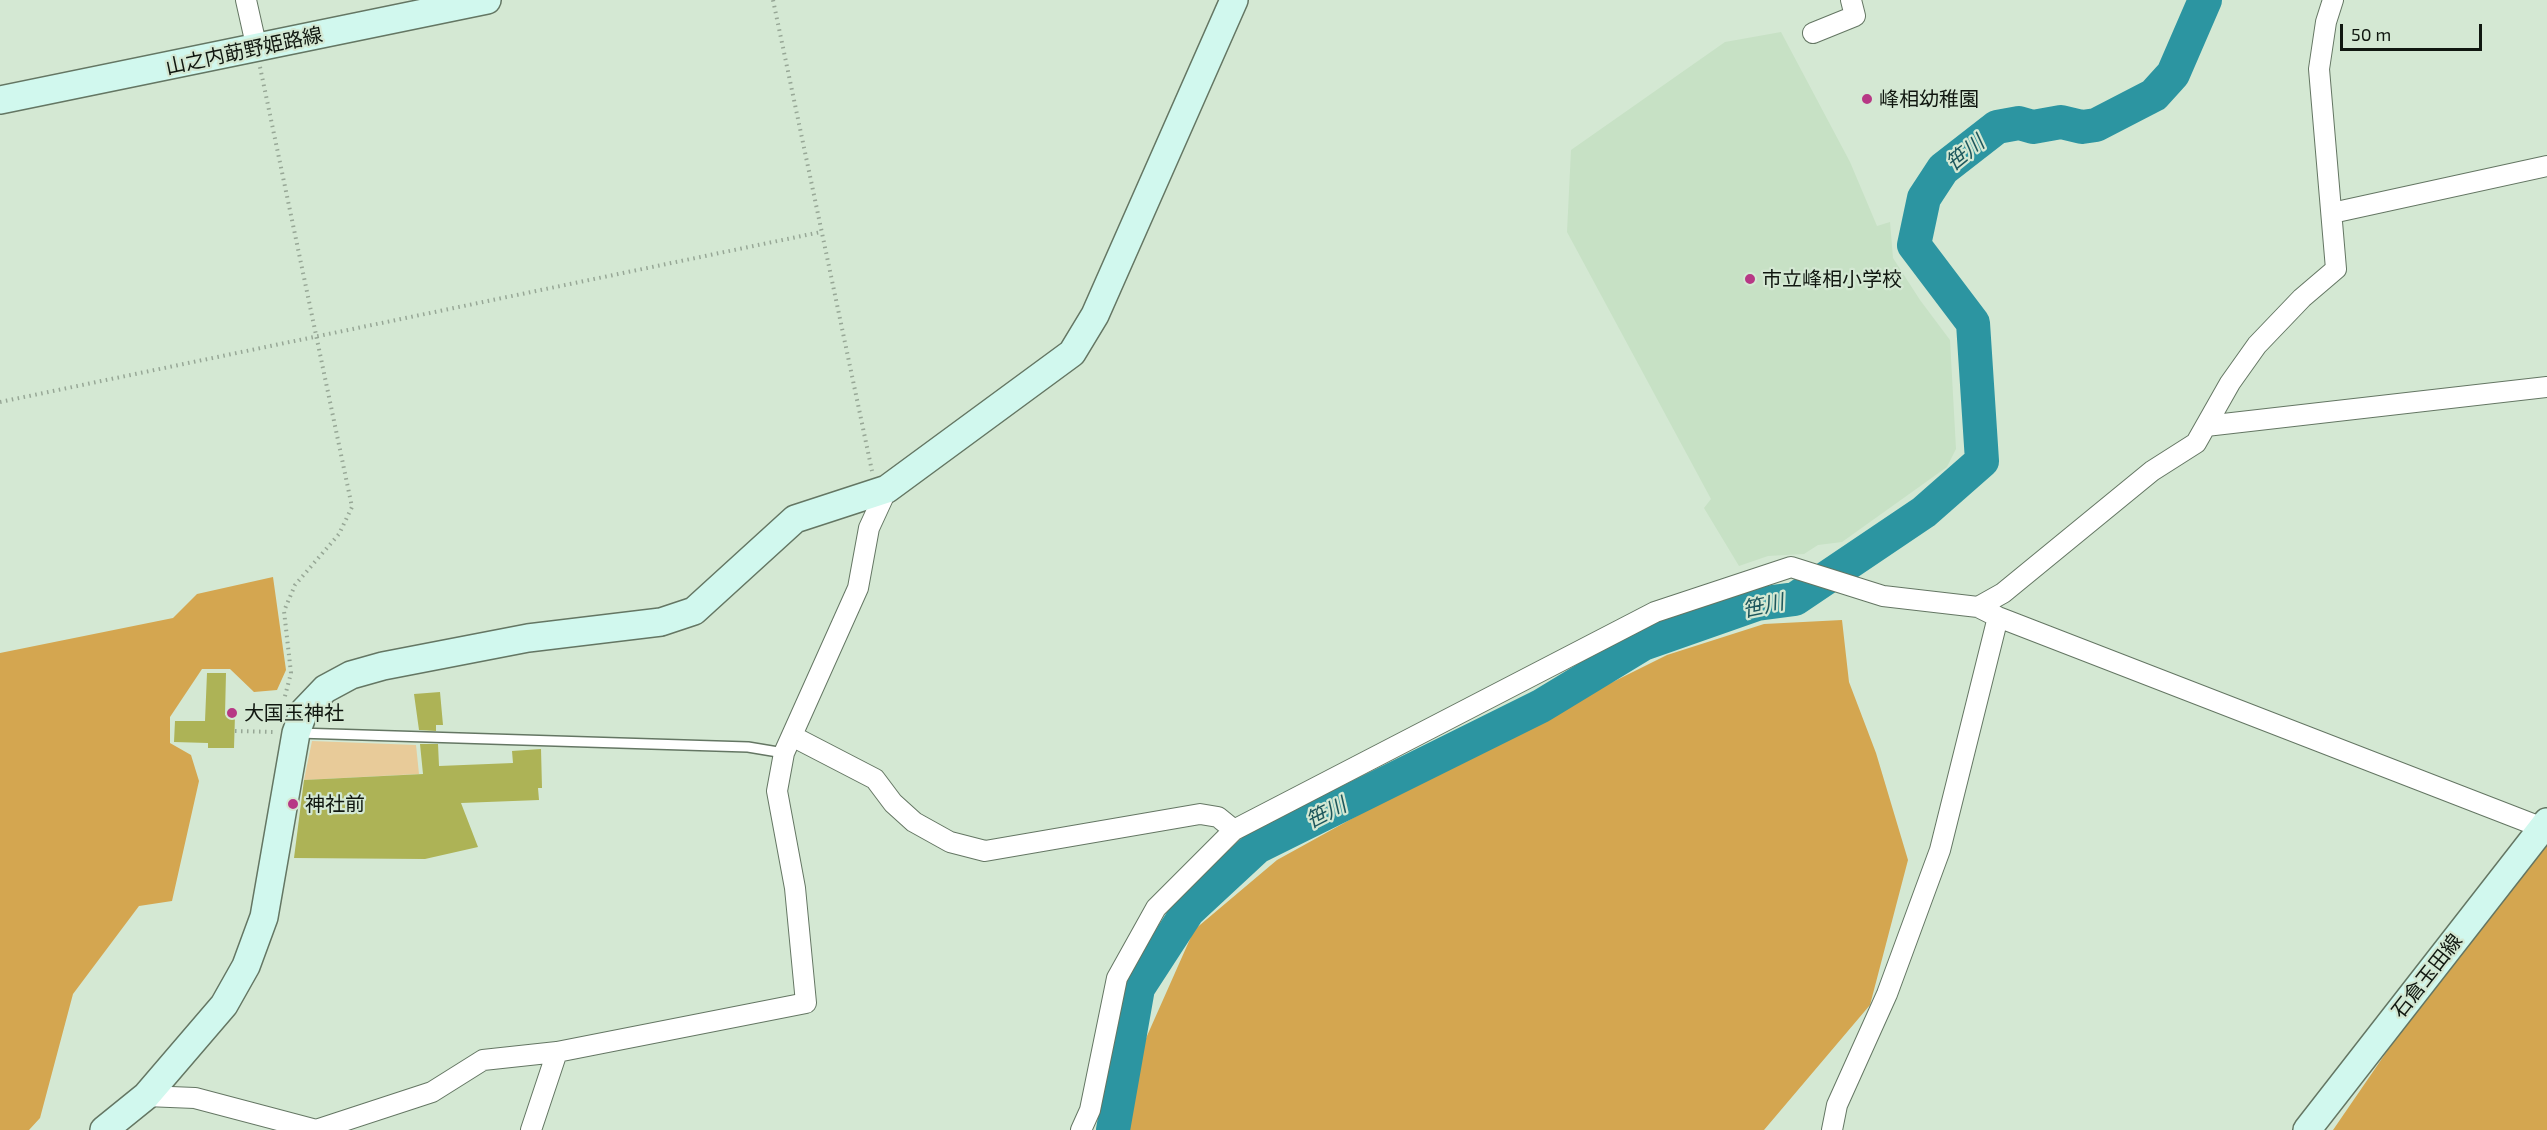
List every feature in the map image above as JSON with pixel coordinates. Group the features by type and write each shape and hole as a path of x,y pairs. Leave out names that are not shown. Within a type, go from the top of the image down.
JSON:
{"street":[{"path":"246,0 256,49"},
{"name":"山之内莇野姫路線","path":"0,100 488,0"},
{"path":"104,1130 146,1096 224,1005 246,966 264,917 283,729 325,688 351,675 383,666 528,638 662,622 694,611 795,519 882,491 1072,353 1095,315 1234,0"},
{"path":"1813,33 1855,16 1851,0"},
{"path":"1978,607 2003,593 2152,471 2196,443 2230,383 2257,345 2302,298 2337,269 2319,69 2326,22 2332,0"},
{"path":"2332,213 2547,166"},
{"path":"2206,426 2547,387"},
{"path":"146,1096 195,1098 316,1130 432,1092 483,1060 557,1052 806,1003 795,888 777,791 788,745 858,588 869,528 882,491"},
{"path":"1081,1130 1090,1110 1117,978 1156,908 1234,830 1655,612 1791,567 1883,596 1978,607 1998,617 2545,825"},
{"path":"1832,1130 1837,1105 1887,994 1940,850 1998,617"},
{"path":"788,745 875,779 893,803 914,822 950,842 985,851 1200,814 1218,817 1234,830"},
{"name":"石倉玉田線","path":"2307,1130 2545,825"},
{"path":"531,1130 557,1052"}],"lane":[{"path":"283,729 748,747 788,745"}],"path":[{"path":"773,0 821,232 882,491"},
{"path":"256,49 352,507 339,534 295,585 285,611 291,673 283,703"},
{"path":"0,402 821,232"},
{"path":"235,731 283,729"}],"shaded area":[{"name":"市立峰相小学校","path":"1781,32 1850,162 1877,226 1890,222 1893,258 1920,300 1950,340 1956,449 1947,467 1842,542 1818,545 1804,554 1768,556 1739,566 1704,508 1711,499 1567,232 1571,150 1725,42"},
{"path":"273,577 286,670 277,690 254,692 230,669 202,669 170,717 170,743 191,755 199,781 172,901 139,906 73,994 40,1118 29,1130 0,1130 0,653 173,618 197,594"},
{"path":"1842,620 1849,682 1876,753 1908,860 1870,1005 1764,1130 1123,1130 1135,1063 1194,930 1277,860 1478,749 1667,655 1764,624"},
{"path":"312,741 416,745 419,774 304,780"},
{"path":"2547,818 2547,1130 2333,1130"}],"building":[{"path":"207,673 226,673 225,715 235,715 234,748 208,748 208,743 174,742 175,721 205,721"},
{"path":"440,692 443,725 436,725 436,731 419,730 414,694"},
{"path":"420,744 438,744 439,766 513,763 512,751 541,749 542,788 538,788 539,800 461,803 478,847 425,859 294,858 304,780 423,774"}],"waterway":[{"name":"笹川","path":"1113,1130 1138,988 1188,911 1257,847 1541,706 1643,644 1757,604 1795,599 1924,512 1982,461 1973,323 1914,245 1924,198 1943,169 1997,127 2019,123 2033,127 2061,122 2082,127 2096,125 2154,95 2173,74 2205,0"}],"place":[{"name":"峰相幼稚園","path":"1867,99"},
{"name":"市立峰相小学校","path":"1750,279"},
{"name":"大国玉神社","path":"232,713"},
{"name":"神社前","path":"293,804"}]}
